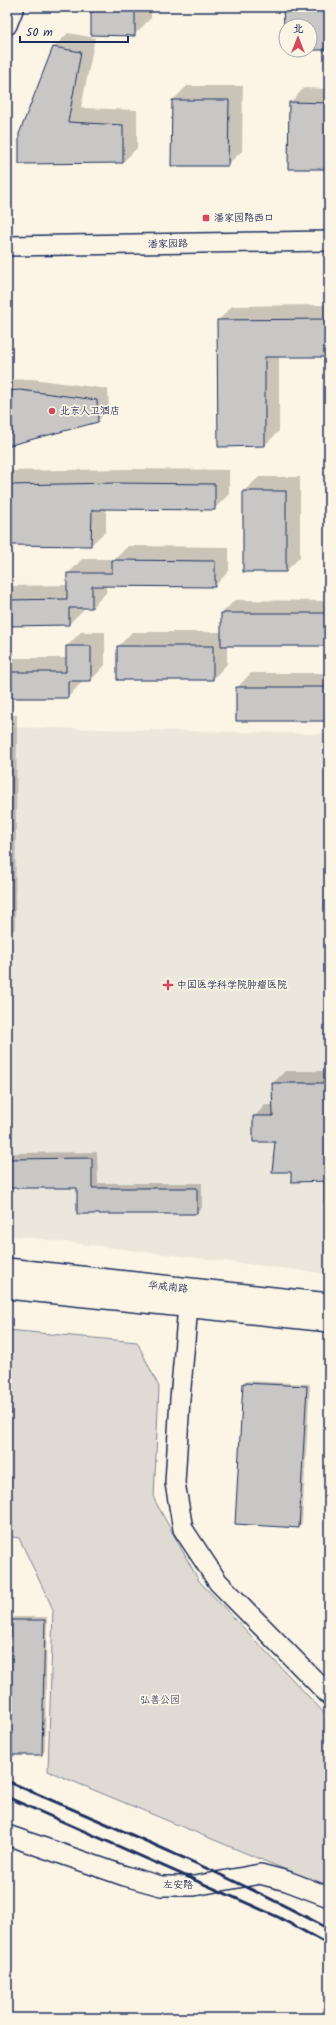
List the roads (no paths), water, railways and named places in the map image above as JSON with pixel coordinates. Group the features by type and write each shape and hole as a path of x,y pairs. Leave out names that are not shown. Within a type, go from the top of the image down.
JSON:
{"main road":[{"name":"华威南路","path":"7,1269 329,1304"},
{"name":"华威南路","path":"7,1288 329,1321"}],"street":[{"path":"7,24 14,7"},
{"name":"潘家园路","path":"7,246 329,241"},
{"path":"188,1306 180,1399 176,1483 183,1530 218,1582 329,1695"},
{"name":"左安路","path":"7,1835 125,1876 161,1886 194,1886 260,1874 287,1881 329,1897"}],"railway":[{"path":"7,1781 210,1870 290,1908 329,1929"},
{"path":"7,1797 278,1917 329,1945"}],"place":[{"name":"潘家园路西口","path":"206,218"},
{"name":"北京人卫酒店","path":"52,411"},
{"name":"中国医学科学院肿瘤医院","path":"168,985"}],"park label":[{"name":"弘善公园","path":"160,1700"}]}
